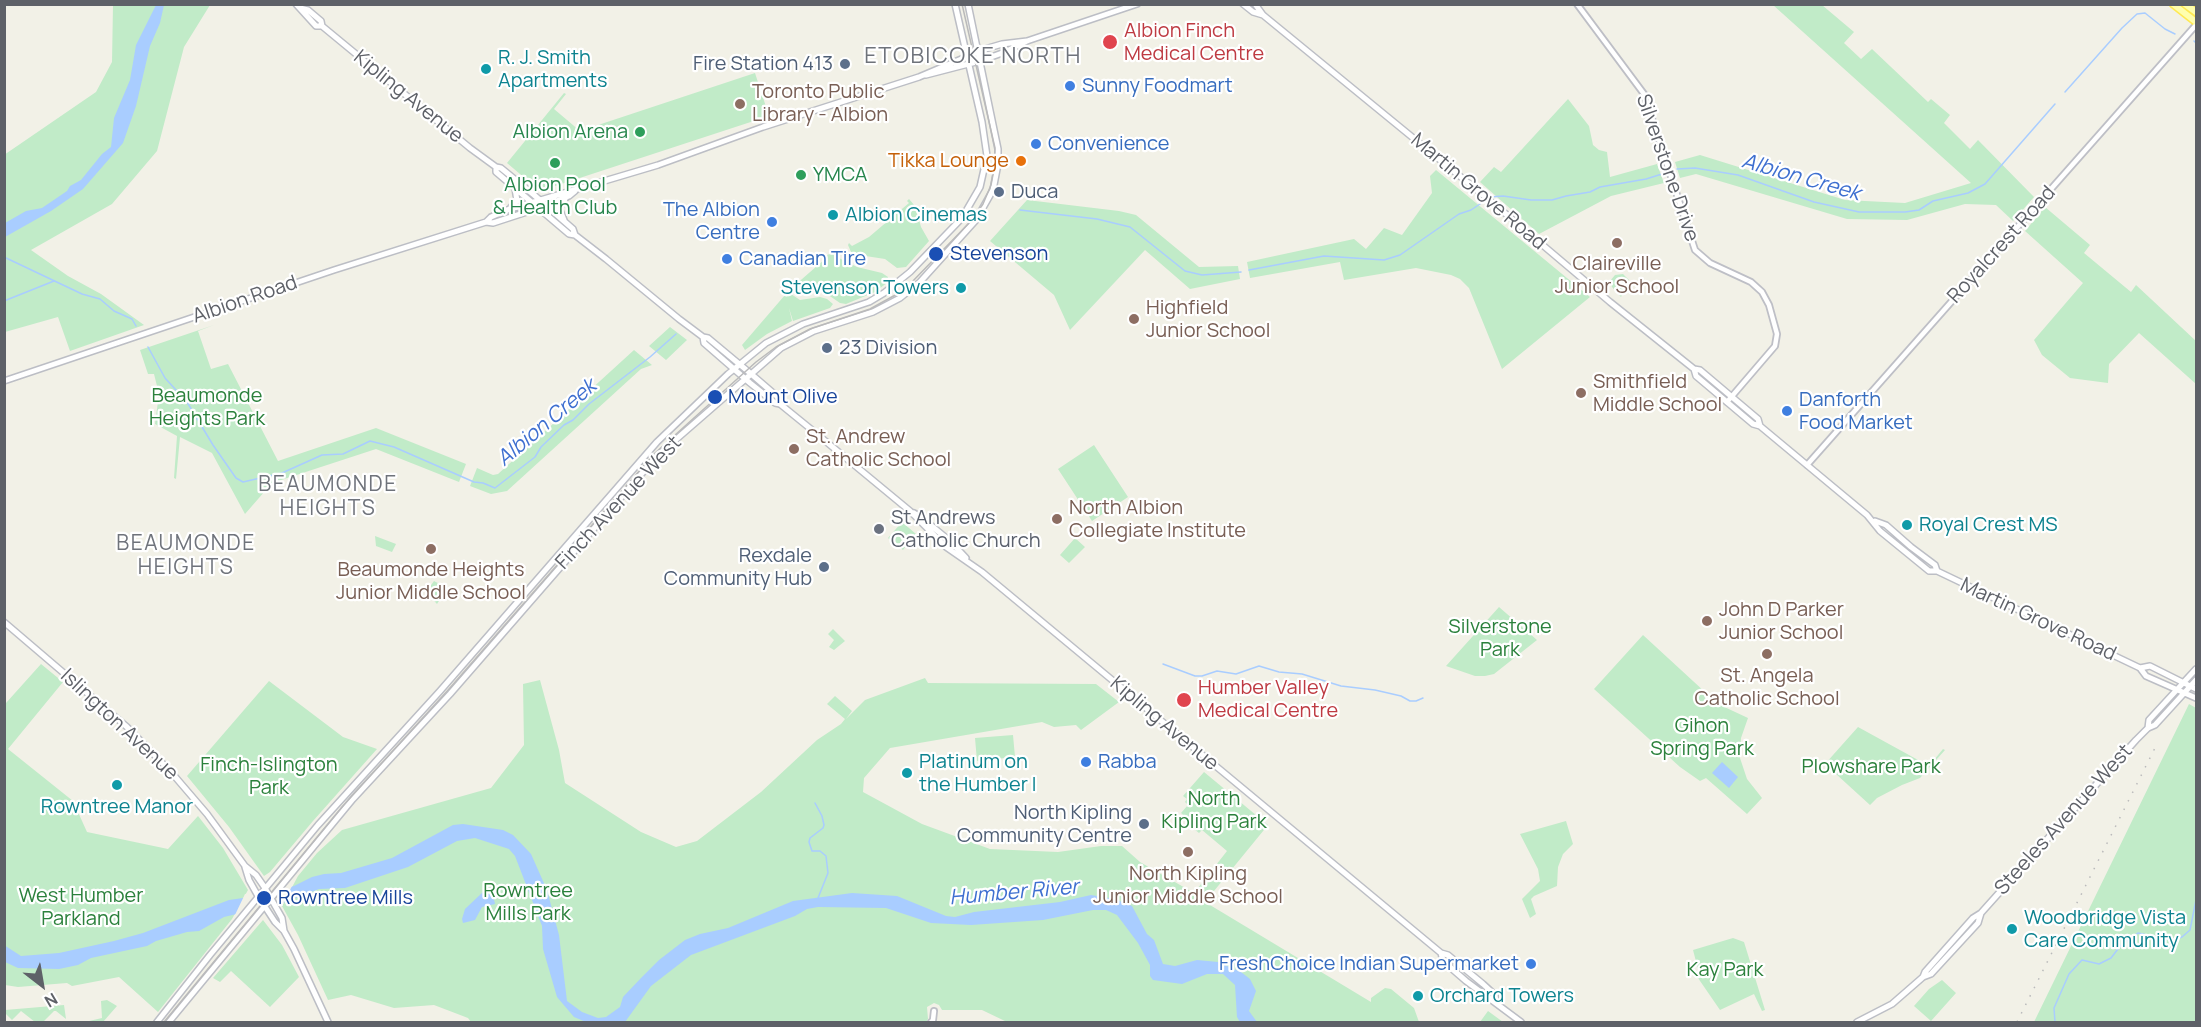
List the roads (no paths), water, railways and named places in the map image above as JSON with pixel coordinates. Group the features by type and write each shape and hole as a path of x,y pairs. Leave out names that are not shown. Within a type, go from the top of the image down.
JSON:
{"main road":[{"name":"Finch Avenue West","path":"157,1023 318,825 432,699 657,442 734,369 766,343 788,330 869,302 884,293 909,273 968,211 980,187 987,156 984,128 955,4"},
{"name":"Finch Avenue West","path":"169,1023 353,799 450,694 646,468 750,373 781,348 801,336 873,312 900,298 920,282 976,220 993,190 998,164 995,130 968,4"},
{"name":"Albion Road","path":"919,77 980,61 1027,41 1137,4"},
{"name":"Martin Grove Road","path":"1243,4 1252,12 1263,15"},
{"name":"Martin Grove Road","path":"1255,4 1263,15 1610,302 1694,369 1700,370 1758,418 1760,426"},
{"path":"2173,4 2196,23"},
{"path":"2185,4 2196,12"},
{"name":"Kipling Avenue","path":"300,6 308,10 321,21 322,26 496,167 501,168 573,229 574,235"},
{"name":"Albion Road","path":"4,381 334,270 486,222 493,223 546,206 575,191 919,77 1002,44 1027,41"},
{"name":"Kipling Avenue","path":"496,167 496,172 569,234 574,235 740,364 779,399 780,404"},
{"path":"507,210 517,201 516,188"},
{"name":"Albion Road","path":"486,222 491,217 507,210 569,190 575,191"},
{"path":"564,221 559,208 569,196"},
{"name":"Kipling Avenue","path":"703,337 704,343 734,369 910,511 939,531 970,563 1441,953 1448,955 1496,995 1496,1002 1521,1023"},
{"name":"Martin Grove Road","path":"1694,369 1696,376 1874,520 1881,531 1929,571 1937,571 2140,668 2146,676 2196,698"},
{"name":"Islington Avenue","path":"4,622 89,694 150,750 198,803 245,866 265,888 282,918 284,931"},
{"name":"Martin Grove Road","path":"2140,668 2150,666 2194,687"},
{"name":"Steeles Avenue West","path":"2148,728 2149,720 2196,669"},
{"name":"Steeles Avenue West","path":"1857,1023 1892,1004 1923,977 1973,918 1981,913 2148,728 2155,725 2184,694 2194,687 2196,680"},
{"name":"Islington Avenue","path":"245,866 249,880 258,896 284,931 328,1023"}],"street":[{"name":"Silverstone Drive","path":"1577,4 1644,94 1695,250 1710,263 1751,282 1762,292 1769,305 1777,334 1775,346 1727,402"},
{"name":"Royalcrest Road","path":"1807,465 2196,23"},
{"path":"931,1023 934,1011"}],"water":[{"path":"156,5 164,5 160,23 150,46 136,106 123,143 83,189 51,211 5,237 5,223 26,211 42,208 67,191 70,186 81,180 102,154 111,147 114,118 130,80 136,45"},
{"path":"1722,762 1738,777 1729,788 1712,773"},
{"path":"463,824 503,830 513,835 531,854 547,890 559,935 567,1001 582,1012 598,1018 606,1017 620,1007 623,997 641,978 659,960 685,940 728,928 793,901 852,893 897,896 946,916 955,917 974,912 1060,902 1091,895 1115,899 1132,906 1147,934 1154,940 1163,964 1175,966 1197,960 1218,962 1241,972 1250,979 1256,991 1249,1011 1257,1022 1240,1022 1237,1017 1235,985 1223,974 1207,974 1182,984 1153,980 1150,976 1150,965 1138,943 1117,915 1106,910 1093,910 1043,920 971,925 931,923 886,908 818,907 807,909 795,916 691,955 651,986 625,1022 586,1022 574,1017 557,997 543,949 542,926 515,856 509,849 475,838 457,841 408,867 345,888 319,889 283,903 224,917 199,931 187,932 147,946 91,958 78,965 59,969 18,968 5,962 4,945 21,956 59,953 114,941 143,933 229,900 264,895 294,886 312,877 341,873 392,858 453,825"},
{"path":"483,892 493,895 495,904 482,907 475,920 463,923 465,909"}],"waterway":[{"name":"Albion Creek","path":"2065,92 2137,14 2145,13 2175,34"},
{"name":"Albion Creek","path":"1677,169 1695,168 1738,175 1814,202 1859,212 1919,210 1933,201 1968,193 1985,184 2055,104"},
{"name":"Albion Creek","path":"1490,197 1552,200 1662,174"},
{"name":"Albion Creek","path":"1249,270 1324,256 1384,260 1400,255 1459,214 1471,210 1486,200"},
{"name":"Albion Creek","path":"1020,210 1097,219 1130,227 1185,271 1202,275 1241,272"},
{"name":"Albion Creek","path":"4,257 82,294 100,299 114,311 132,319 136,326"},
{"path":"4,301 54,281"},
{"name":"Albion Creek","path":"148,347 165,378 187,402 236,478 243,482 282,473 322,455 343,454 370,441 394,447 474,482 495,488 535,457 541,447 564,425 676,334"},
{"path":"1163,664 1195,676 1217,671 1236,674 1259,666 1279,672 1302,674 1341,686 1401,696 1410,701 1423,698"},
{"path":"815,803 824,825 810,838 809,842 812,851 820,851 826,856 828,873 818,898"},
{"path":"2055,1022 2054,1008 2069,974 2082,960 2099,964 2111,958 2121,945 2138,933 2165,939 2182,937 2190,930 2196,900"}],"tram line":[{"path":"164,1022 342,807 449,689 654,454 756,362 776,347 810,329 870,309 899,293 973,219 983,204 991,185 995,148 962,4"}],"railway":[{"path":"2017,1022 2158,742"}],"place":[{"name":"Albion Finch Medical Centre","path":"1110,42"},
{"name":"Fire Station 413","path":"845,64"},
{"name":"R. J. Smith Apartments","path":"486,69"},
{"name":"Sunny Foodmart","path":"1070,86"},
{"name":"Toronto Public Library - Albion","path":"740,104"},
{"name":"Albion Arena","path":"640,132"},
{"name":"Convenience","path":"1036,144"},
{"name":"Tikka Lounge","path":"1021,161"},
{"name":"Albion Pool & Health Club","path":"555,163"},
{"name":"YMCA","path":"801,175"},
{"name":"Duca","path":"999,192"},
{"name":"Albion Cinemas","path":"833,215"},
{"name":"The Albion Centre","path":"772,222"},
{"name":"Claireville Junior School","path":"1617,243"},
{"name":"Stevenson","path":"936,254"},
{"name":"Canadian Tire","path":"727,259"},
{"name":"Stevenson Towers","path":"961,288"},
{"name":"Highfield Junior School","path":"1134,319"},
{"name":"23 Division","path":"827,348"},
{"name":"Smithfield Middle School","path":"1581,393"},
{"name":"Mount Olive","path":"715,397"},
{"name":"Danforth Food Market","path":"1787,411"},
{"name":"St. Andrew Catholic School","path":"794,449"},
{"name":"North Albion Collegiate Institute","path":"1057,519"},
{"name":"Royal Crest MS","path":"1907,525"},
{"name":"St Andrews Catholic Church","path":"879,529"},
{"name":"Beaumonde Heights Junior Middle School","path":"431,549"},
{"name":"Rexdale Community Hub","path":"824,567"},
{"name":"John D Parker Junior School","path":"1707,621"},
{"name":"St. Angela Catholic School","path":"1767,654"},
{"name":"Humber Valley Medical Centre","path":"1184,700"},
{"name":"Rabba","path":"1086,762"},
{"name":"Platinum on the Humber I","path":"907,773"},
{"name":"Rowntree Manor","path":"117,785"},
{"name":"North Kipling Community Centre","path":"1144,824"},
{"name":"North Kipling Junior Middle School","path":"1188,852"},
{"name":"Rowntree Mills","path":"264,898"},
{"name":"Woodbridge Vista Care Community","path":"2012,929"},
{"name":"FreshChoice Indian Supermarket","path":"1531,964"},
{"name":"Orchard Towers","path":"1418,996"}],"district":[{"name":"ETOBICOKE NORTH","path":"973,57"},
{"name":"BEAUMONDE HEIGHTS","path":"328,497"},
{"name":"BEAUMONDE HEIGHTS","path":"186,556"}],"park label":[{"name":"Beaumonde Heights Park","path":"207,408"},
{"name":"Silverstone Park","path":"1500,638"},
{"name":"Gihon Spring Park","path":"1702,738"},
{"name":"Plowshare Park","path":"1871,767"},
{"name":"Finch-Islington Park","path":"269,776"},
{"name":"North Kipling Park","path":"1214,810"},
{"name":"Rowntree Mills Park","path":"528,902"},
{"name":"West Humber Parkland","path":"81,908"},
{"name":"Kay Park","path":"1725,970"}],"water label":[{"name":"Humber River","path":"1014,893"}]}
